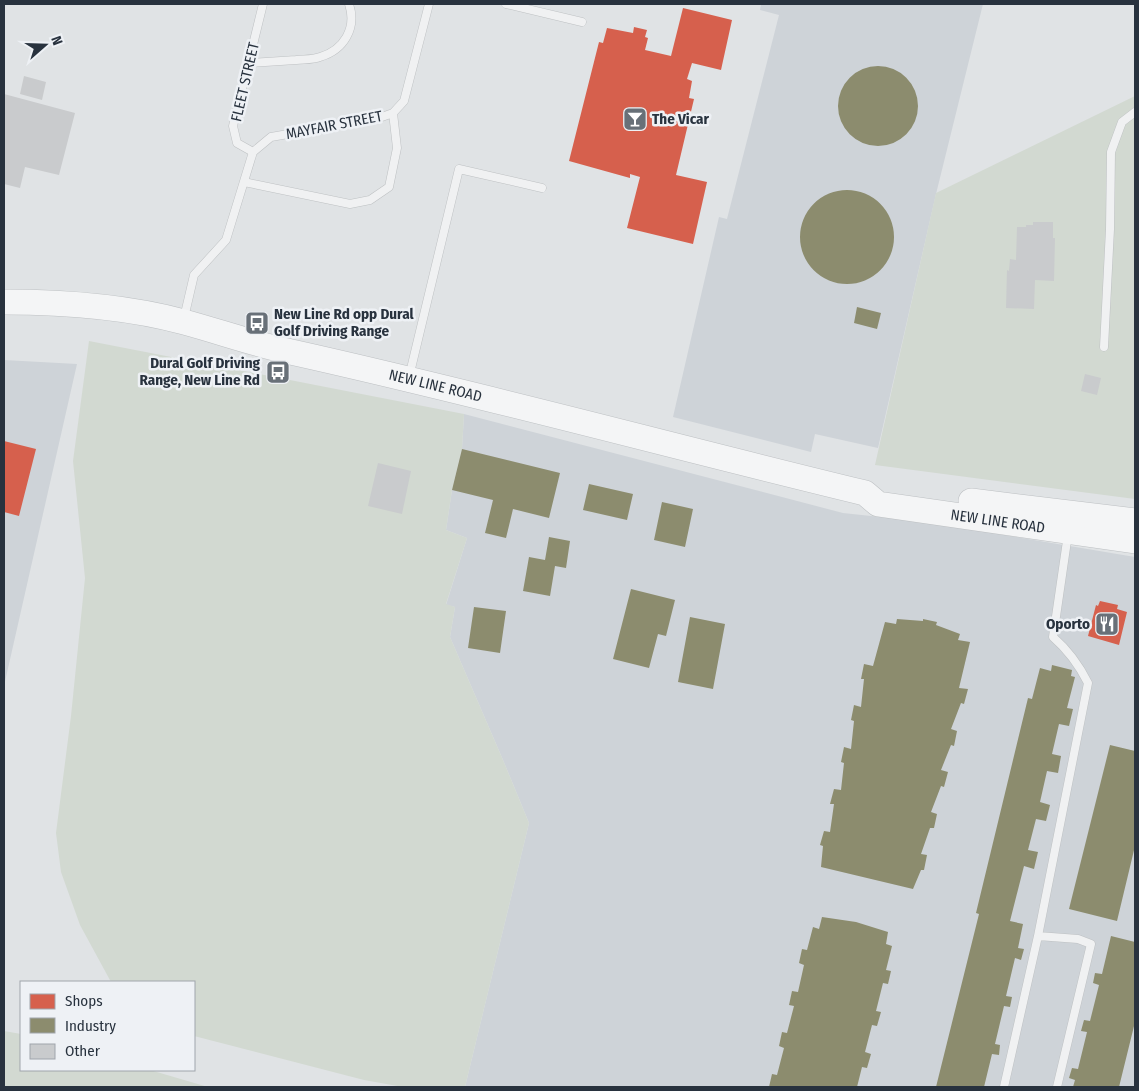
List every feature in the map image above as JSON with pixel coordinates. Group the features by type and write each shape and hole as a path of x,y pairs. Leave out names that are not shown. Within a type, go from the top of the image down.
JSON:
{"main road":[{"name":"NEW LINE ROAD","path":"4,302 78,304 112,308 183,322 247,342 408,378 697,453 865,493 878,504 1135,541"},
{"name":"NEW LINE ROAD","path":"865,493 880,489 1135,521"}],"lane":[{"name":"FLEET STREET","path":"253,152 237,143 234,126 263,4"},
{"path":"250,63 317,58 328,54 340,46 348,36 352,24 349,4"},
{"name":"MAYFAIR STREET","path":"253,152 271,137 379,118 394,112 404,101 429,4"},
{"path":"506,4 582,22"},
{"path":"244,182 350,204 370,200 389,187 397,148 394,112"},
{"path":"1104,347 1110,229 1111,152 1122,122 1135,112"},
{"path":"183,322 194,275 226,240 253,152"},
{"path":"408,378 459,169 542,188"},
{"path":"1004,1087 1038,936 1088,683 1079,664 1064,646 1053,637 1068,532"},
{"path":"1038,936 1078,939 1091,944 1057,1087"}],"shaded area":[{"path":"761,4 983,4 936,194 878,448 815,434 811,452 673,417 719,217 727,219 779,15 760,10"},
{"path":"1135,96 1135,499 875,465 936,193"},
{"path":"89,341 464,414 462,449 452,490 446,530 467,538 446,604 455,607 450,637 529,823 465,1087 403,1087 364,1080 195,1036 195,981 110,981 80,925 61,872 56,833 71,716 85,578 73,461"},
{"path":"4,360 77,364 4,686"},
{"path":"464,414 843,513 927,522 1135,557 1135,1087 465,1087 529,823 450,637 455,607 446,605 467,538 446,530 452,490 462,449"},
{"path":"4,1031 20,1034 20,1071 153,1071 208,1087 4,1087"}],"building: Shops":[{"name":"The Vicar","path":"683,8 732,20 721,70 692,63 687,79 692,81 689,98 694,99 676,175 707,182 693,244 627,228 640,177 630,174 630,178 569,161 599,42 603,43 607,28 633,33 634,27 647,30 645,37 648,38 645,50 671,56"},
{"path":"4,441 36,449 19,516 4,512"},
{"name":"Oporto","path":"1100,601 1118,605 1117,609 1127,612 1119,645 1088,636 1096,605 1098,606"}],"building: Industry":[{"path":"870,66 886,66 907,77 918,98 918,114 907,135 886,146 870,146 856,140 844,128 838,114 838,98 844,84 856,72"},
{"path":"847,190 865,194 880,204 890,219 894,237 890,255 880,270 865,280 847,284 829,280 814,270 804,255 800,237 804,219 814,204 829,194"},
{"path":"857,307 881,313 877,329 854,323"},
{"path":"462,449 560,473 549,518 513,509 506,538 485,533 493,500 452,490"},
{"path":"589,484 633,494 627,520 583,510"},
{"path":"662,502 693,509 685,547 654,540"},
{"path":"549,537 570,541 566,568 555,566 550,596 523,591 529,557 545,560"},
{"path":"631,589 675,600 666,636 658,634 649,668 613,659"},
{"path":"474,607 506,611 500,653 468,648"},
{"path":"690,617 725,624 713,689 678,682"},
{"path":"897,619 923,621 923,619 937,622 936,625 960,634 958,640 970,642 959,688 968,689 964,704 961,703 951,729 957,731 954,746 951,745 941,770 948,772 944,787 941,786 931,812 937,814 934,828 930,828 921,854 927,855 924,870 921,870 913,889 821,867 823,846 820,845 824,831 830,832 834,804 830,804 834,789 841,790 844,763 841,762 844,747 851,749 854,721 851,720 854,705 861,707 864,679 861,679 864,664 873,666 885,622 896,624"},
{"path":"1052,665 1072,670 1071,676 1075,677 1067,708 1073,709 1069,726 1059,724 1052,754 1061,756 1058,773 1047,771 1040,802 1050,805 1046,821 1036,819 1028,850 1038,852 1034,869 1024,866 1010,921 1023,924 1018,948 1024,949 1021,960 1015,958 1006,996 1012,997 1010,1007 1004,1006 995,1044 1000,1045 999,1055 992,1054 984,1087 936,1087 979,914 976,913 1028,698 1032,699 1040,668 1051,671"},
{"path":"1110,745 1135,751 1135,846 1117,921 1069,909"},
{"path":"822,917 856,922 888,932 886,944 892,946 886,970 891,971 888,984 883,983 876,1011 881,1012 877,1026 872,1025 865,1052 871,1054 867,1068 862,1067 857,1087 769,1087 772,1074 777,1075 784,1048 779,1046 782,1032 787,1033 794,1006 789,1005 792,991 798,992 804,965 799,963 802,949 807,950 813,927 819,929"},
{"path":"1111,936 1135,942 1135,1022 1119,1087 1073,1087 1075,1080 1069,1078 1072,1068 1078,1069 1087,1032 1081,1031 1084,1020 1090,1021 1099,985 1093,983 1095,973 1102,974"}],"building: Other":[{"path":"24,76 46,82 42,100 20,94"},
{"path":"4,94 75,113 59,175 25,167 20,188 4,184"},
{"path":"1033,222 1053,222 1053,238 1055,238 1054,281 1035,280 1034,309 1006,308 1007,270 1009,271 1010,259 1016,260 1017,227 1033,225"},
{"path":"1085,374 1101,378 1097,395 1081,391"},
{"path":"378,463 411,471 402,514 368,506"}],"place":[{"name":"The Vicar","path":"635,119"},
{"name":"New Line Rd opp Dural Golf Driving Range","path":"257,323"},
{"name":"Dural Golf Driving Range, New Line Rd","path":"278,372"},
{"name":"Oporto","path":"1107,624"}]}
